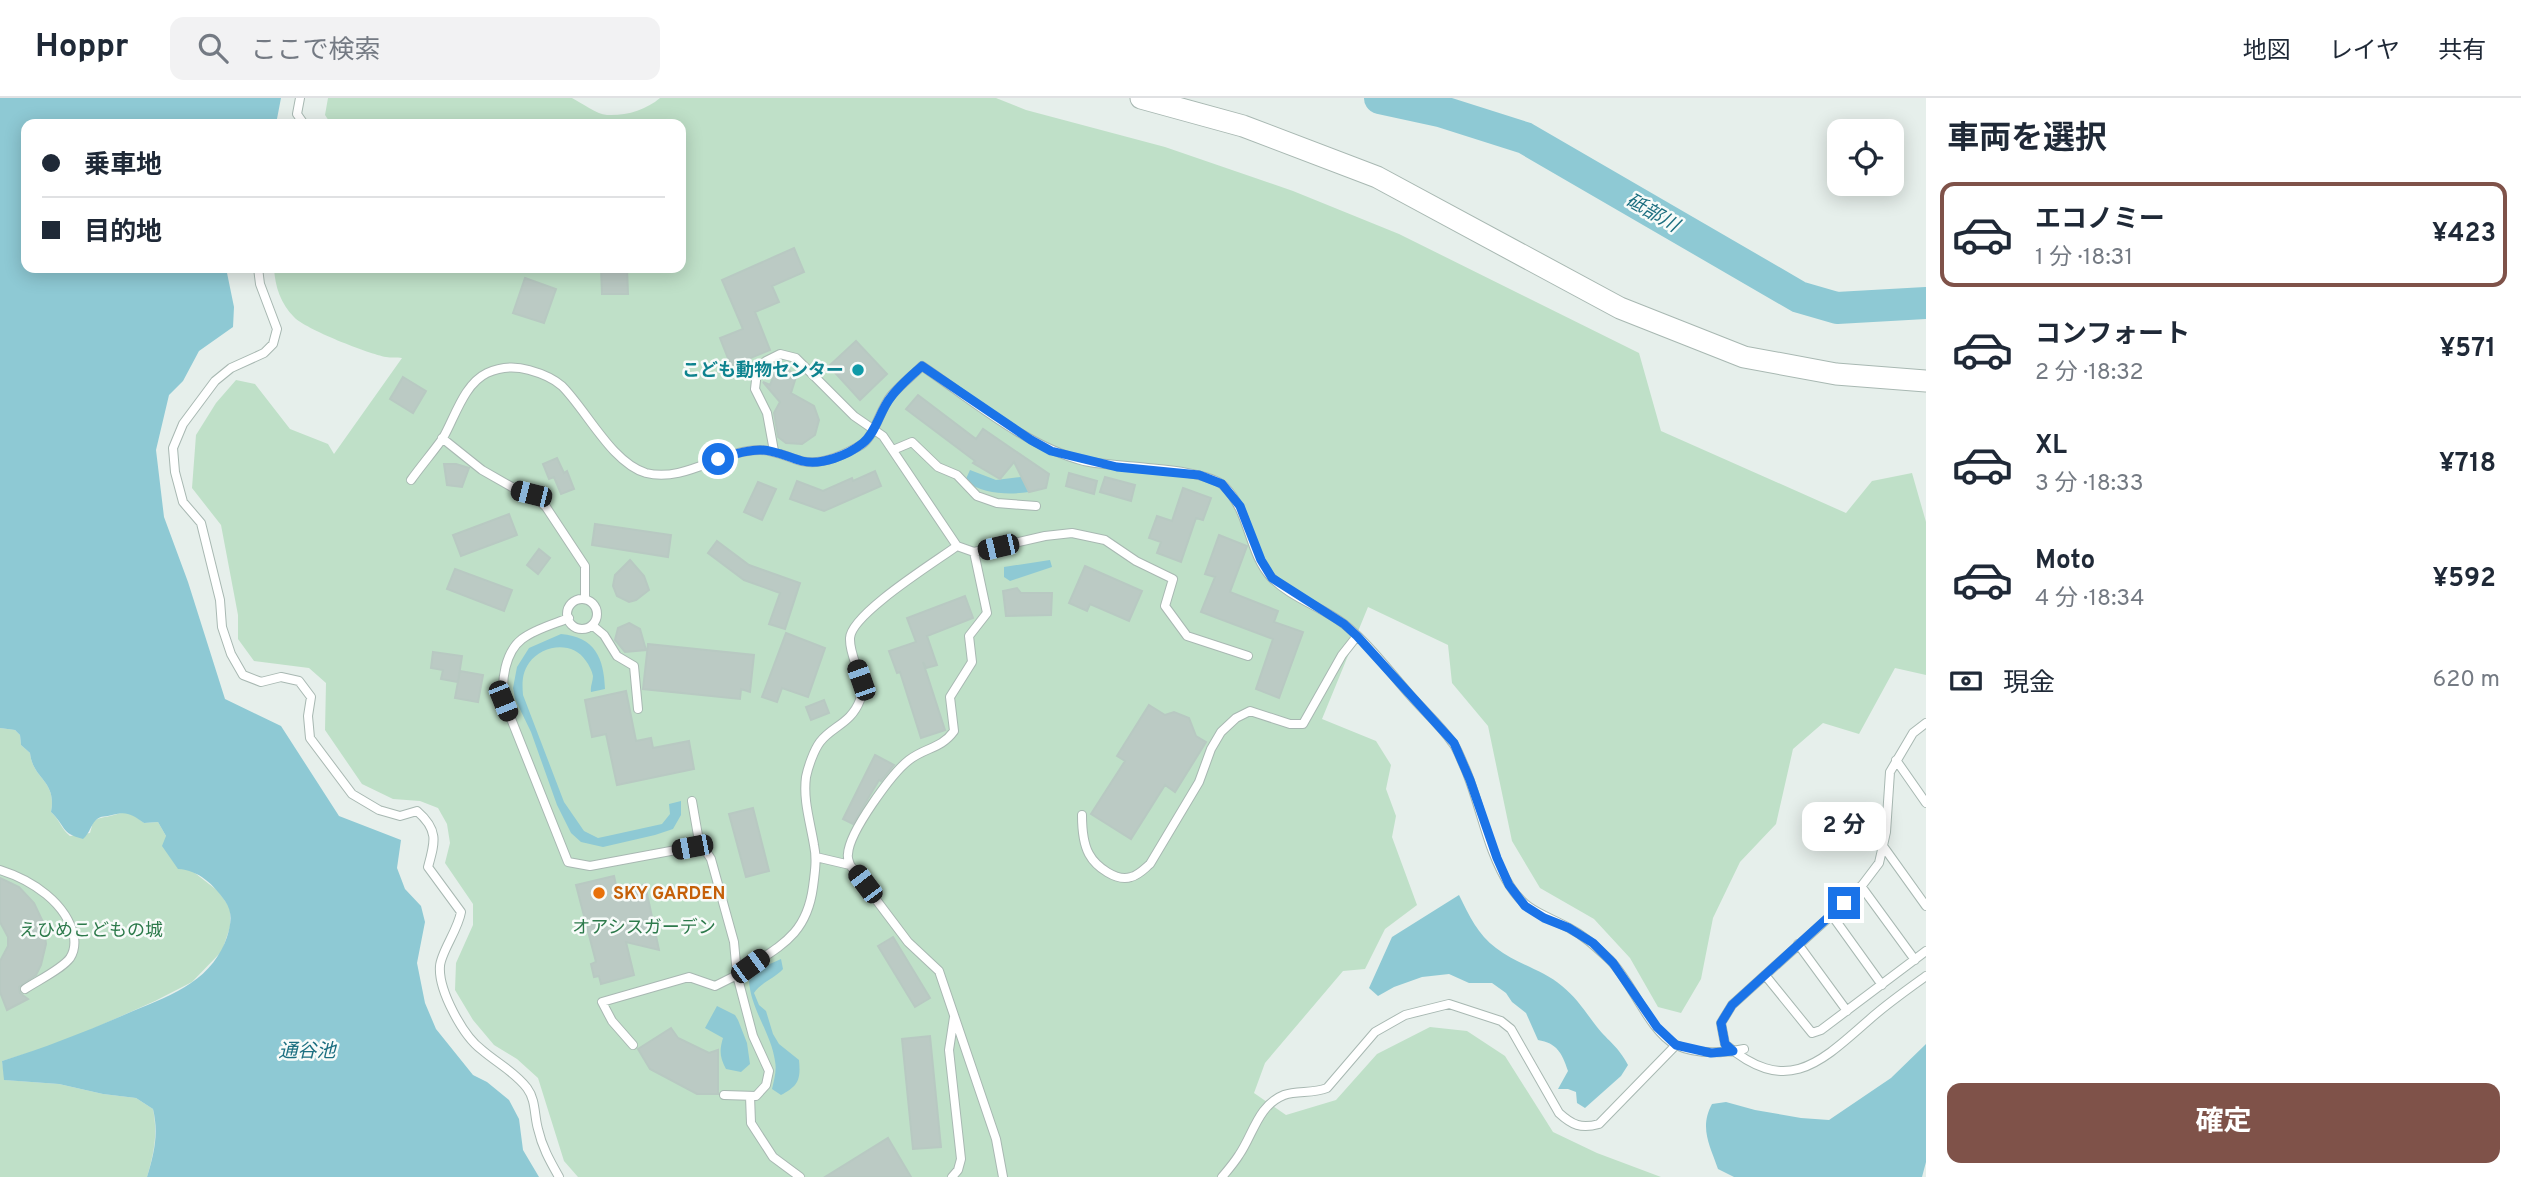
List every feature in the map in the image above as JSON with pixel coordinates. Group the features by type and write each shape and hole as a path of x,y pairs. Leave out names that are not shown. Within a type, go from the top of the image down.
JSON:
{"street":[{"path":"1141,98 1243,126 1377,177 1620,308 1744,357 1836,374 1926,381"}],"lane":[{"path":"300,98 297,114 300,119"},
{"path":"259,273 276,329 273,344 264,353 231,368 215,381 183,424 173,449 175,472 183,502 201,523 220,600 222,627 231,654 243,674 261,682 281,677 299,681 311,697 310,738 352,794 379,810 400,816 417,811 428,820 435,835 428,867 461,912 440,965 443,991 479,1048 515,1075 528,1090 536,1110 537,1126 546,1154 559,1177"},
{"path":"774,451 767,413 755,389 757,372 765,361 780,354 796,358 854,416 883,436 957,546 974,552 1045,536 1072,533 1105,540 1136,561 1173,579 1166,606 1187,636 1248,656"},
{"path":"411,480 442,438 468,390 485,373 508,367 544,375 560,385 631,466 658,474 681,472 736,453 758,450 774,451 818,463 862,444 890,397 922,366 1051,451 1117,467 1199,475 1222,484 1240,506 1261,560 1272,578 1336,619 1357,636 1454,743 1497,858 1509,885 1525,906 1593,943 1613,963 1657,1027 1676,1045 1711,1053 1744,1049"},
{"path":"442,438 482,470 517,490 531,494 546,507 585,566 585,599"},
{"path":"893,450 912,442 938,467 957,475 977,496 997,503 1036,506"},
{"path":"633,1045 612,1021 602,1002 689,977 715,986 737,975 799,930 810,908 817,857 804,798 807,773 820,742 846,723 860,700 861,680 851,652 850,635 859,620 874,606 957,546"},
{"path":"974,552 987,613 969,636 972,662 950,697 954,731 939,746 911,758 892,774 853,839 848,854 850,865 908,942 939,971 996,1139 1003,1177"},
{"path":"585,599 592,602 597,611 592,625 580,628 572,624 569,618 568,611 573,602 585,599"},
{"path":"569,618 521,639 508,662 502,684 503,701 568,862 590,866 700,847 707,851 734,942 737,975 753,1036 769,1071 766,1085 756,1096 724,1095"},
{"path":"592,625 604,635 617,656 634,666 638,709"},
{"path":"1082,815 1085,843 1089,855 1098,865 1118,877 1129,878 1139,873 1150,864 1199,782 1211,749 1221,732 1236,718 1251,711 1290,724 1303,724 1342,655 1357,636"},
{"path":"1926,723 1913,733 1890,772 1886,832 1879,863 1861,886 1732,1005 1721,1023 1725,1044 1771,1071 1797,1072 1828,1056 1884,1006 1926,976"},
{"path":"1896,760 1926,803"},
{"path":"692,801 700,847"},
{"path":"1883,846 1926,906"},
{"path":"817,857 850,865"},
{"path":"0,870 21,879 57,903 64,910 73,931 75,943 70,958 25,989"},
{"path":"1861,886 1915,960"},
{"path":"1831,914 1882,985"},
{"path":"1798,944 1847,1011"},
{"path":"1765,975 1812,1033 1821,1030 1926,951"},
{"path":"1222,1177 1240,1154 1257,1119 1269,1104 1285,1094 1327,1088 1375,1032 1405,1015 1431,1007 1449,1004 1501,1021 1511,1029 1559,1113 1569,1121 1587,1128 1599,1124 1676,1045"},
{"path":"952,1177 958,1170 961,1158 949,1050 955,1014"},
{"path":"750,1096 751,1123 773,1157 800,1177"}],"green space":[{"name":"オアシスガーデン","path":"328,98 572,98 598,113 614,115 642,109 660,98 996,98 1026,110 1165,147 1293,191 1399,234 1639,353 1661,431 1846,513 1872,481 1912,473 1926,522 1926,675 1895,668 1859,734 1823,723 1793,749 1776,824 1740,862 1713,918 1701,979 1681,1013 1658,1007 1630,958 1594,919 1540,888 1512,841 1488,726 1452,683 1448,645 1368,607 1322,719 1376,741 1391,765 1386,789 1396,816 1392,837 1417,905 1385,929 1365,969 1343,971 1265,1063 1254,1093 1286,1115 1336,1100 1377,1054 1430,1027 1467,1031 1505,1056 1553,1132 1597,1153 1661,1177 578,1177 564,1161 538,1078 517,1059 494,1045 473,1020 455,990 456,963 473,925 473,904 445,863 450,843 447,824 438,808 420,801 393,799 362,784 325,730 326,683 309,668 254,661 238,639 238,615 221,525 192,488 196,435 216,403 236,380 255,384 290,429 328,444 334,454 402,358 366,351 300,322 282,301 275,273 686,273 686,119 328,119 325,115"},
{"name":"えひめこどもの城","path":"0,728 15,730 20,735 21,745 30,753 35,769 51,793 51,812 70,836 90,833 93,822 97,819 125,812 131,813 144,823 158,822 191,870 218,891 230,908 230,927 222,951 192,982 61,1043 2,1061 5,1080 59,1084 136,1098 153,1109 154,1143 147,1177 0,1177"}],"water":[{"name":"通谷池","path":"0,98 281,98 277,119 21,119 21,273 227,273 234,307 233,327 199,351 183,381 169,395 156,450 164,517 225,699 281,726 339,816 401,840 397,868 405,889 421,906 425,922 417,963 425,1003 436,1029 473,1075 487,1082 509,1100 519,1119 523,1150 539,1177 147,1177 155,1144 153,1109 136,1098 59,1084 4,1080 2,1061 101,1025 170,995 197,979 213,963 221,950 230,927 230,918 228,905 211,884 193,872 178,869 162,846 166,836 158,822 144,823 132,815 122,813 98,818 83,839 67,832 51,812 51,793 35,769 30,753 21,745 20,735 15,730 0,728"},
{"path":"970,470 996,480 1021,477 1029,492 1004,493 980,489 965,481"},
{"path":"1050,560 1052,567 1010,581 1004,577 1004,567"},
{"path":"561,634 582,640 595,651 600,659 605,689 591,692 593,676 588,664 574,650 566,648 558,647 542,652 529,663 525,671 523,695 564,802 584,831 598,838 662,824 670,814 669,804 681,801 681,815 673,829 603,847 581,842 571,833 557,805 513,688 517,667 529,648"},
{"path":"1459,895 1484,937 1504,954 1562,986 1628,1065 1621,1076 1585,1108 1577,1103 1576,1092 1558,1089 1568,1071 1558,1050 1538,1040 1526,1013 1492,983 1469,983 1449,974 1422,977 1378,996 1369,988 1392,937"},
{"path":"781,959 783,969 754,993 759,1005 766,1011 779,1044 799,1060 797,1082 781,1095 772,1089 776,1068 773,1051 753,1002 749,981 761,968"},
{"path":"717,1006 735,1015 747,1043 750,1064 741,1072 726,1069 721,1054 723,1038 705,1028"},
{"path":"1926,1044 1926,1162 1922,1177 1734,1177 1718,1169 1706,1129 1712,1104 1726,1102 1755,1110 1829,1120 1891,1078"}],"building":[{"path":"794,248 804,272 772,286 779,302 755,312 770,350 731,366 720,338 743,329 722,280"},
{"path":"601,273 627,273 628,294 602,294"},
{"path":"525,278 556,289 544,323 513,313"},
{"name":"こども動物センター","path":"856,341 887,374 860,400 829,366"},
{"path":"787,368 796,377 791,393 814,406 819,420 815,435 802,444 786,443 778,437 774,413 780,402 763,382 770,385 775,372"},
{"path":"403,377 426,391 413,413 390,399"},
{"path":"918,395 976,439 983,429 1049,474 1046,488 1029,492 1014,462 1000,479 973,463 975,461 906,409"},
{"path":"557,458 564,473 567,471 574,489 561,494 554,477 549,479 543,464"},
{"path":"444,464 469,468 462,487 447,485"},
{"path":"875,471 881,486 824,511 790,499 797,481 823,491"},
{"path":"1069,473 1097,481 1094,494 1066,486"},
{"path":"1105,477 1135,485 1131,501 1100,492"},
{"path":"758,482 776,489 762,520 744,512"},
{"path":"1183,488 1211,498 1203,520 1196,518 1181,562 1157,553 1161,542 1149,538 1157,516 1172,521"},
{"path":"509,514 517,535 461,556 453,535"},
{"path":"595,524 671,535 668,557 592,545"},
{"path":"1219,535 1247,546 1230,592 1278,611 1274,622 1303,632 1279,698 1256,689 1273,639 1201,612 1215,577 1205,574"},
{"path":"717,541 749,565 800,583 785,629 769,624 780,593 744,580 708,553"},
{"path":"539,549 550,558 538,574 527,565"},
{"path":"630,560 644,576 649,590 629,602 617,596 613,586 615,575"},
{"path":"1085,566 1142,591 1129,621 1090,604 1087,611 1069,603"},
{"path":"455,569 512,590 504,611 447,589"},
{"path":"1017,588 1021,593 1052,593 1051,615 1006,616 1003,591"},
{"path":"965,596 973,618 927,636 937,665 926,668 923,662 945,730 921,738 900,672 897,673 889,651 916,642 907,618"},
{"path":"629,623 640,629 646,650 625,652 615,640 618,628"},
{"path":"786,633 825,648 808,697 782,688 777,702 762,697"},
{"path":"648,644 754,655 750,692 741,689 740,699 643,689"},
{"path":"433,652 462,656 458,682 441,679 443,670 431,668"},
{"path":"460,671 483,675 478,702 455,698"},
{"path":"626,691 636,741 651,738 653,748 689,741 694,769 617,785 606,734 592,737 585,700"},
{"path":"824,700 829,713 811,720 806,707"},
{"path":"1149,705 1165,715 1174,712 1189,718 1196,736 1206,742 1175,792 1165,785 1131,839 1091,814 1125,761 1117,756"},
{"path":"875,755 894,765 881,781 879,780 853,824 843,819"},
{"path":"753,808 769,871 746,877 729,814"},
{"path":"614,876 619,898 645,884 659,950 626,942 634,975 601,984 599,976 594,977 591,964 596,962 576,885"},
{"path":"0,878 19,887 34,903 43,922 46,944 36,975 19,987 20,993 28,999 7,1010 0,992 0,961 8,946 8,937 0,922"},
{"path":"893,937 930,998 915,1007 878,946"},
{"path":"671,1028 678,1038 709,1053 718,1050 718,1094 697,1094 650,1069 638,1049"},
{"path":"930,1036 941,1147 913,1149 902,1039"},
{"path":"888,1138 911,1177 825,1177"}],"waterway":[{"name":"砥部川","path":"1380,98 1440,111 1525,138 1799,297 1837,308 1926,303"}],"place":[{"name":"こども動物センター","path":"858,370"},
{"name":"SKY GARDEN","path":"599,893"}],"route":[{"path":"718,459 758,450 774,451 818,463 862,444 869,437 877,417 890,397 922,366 1051,451 1117,467 1199,475 1222,484 1240,506 1261,560 1272,578 1344,624 1366,644 1454,743 1497,858 1509,885 1525,906 1593,943 1613,963 1657,1027 1676,1045 1711,1053 1733,1051 1725,1044 1721,1023 1732,1005 1844,903"}]}
